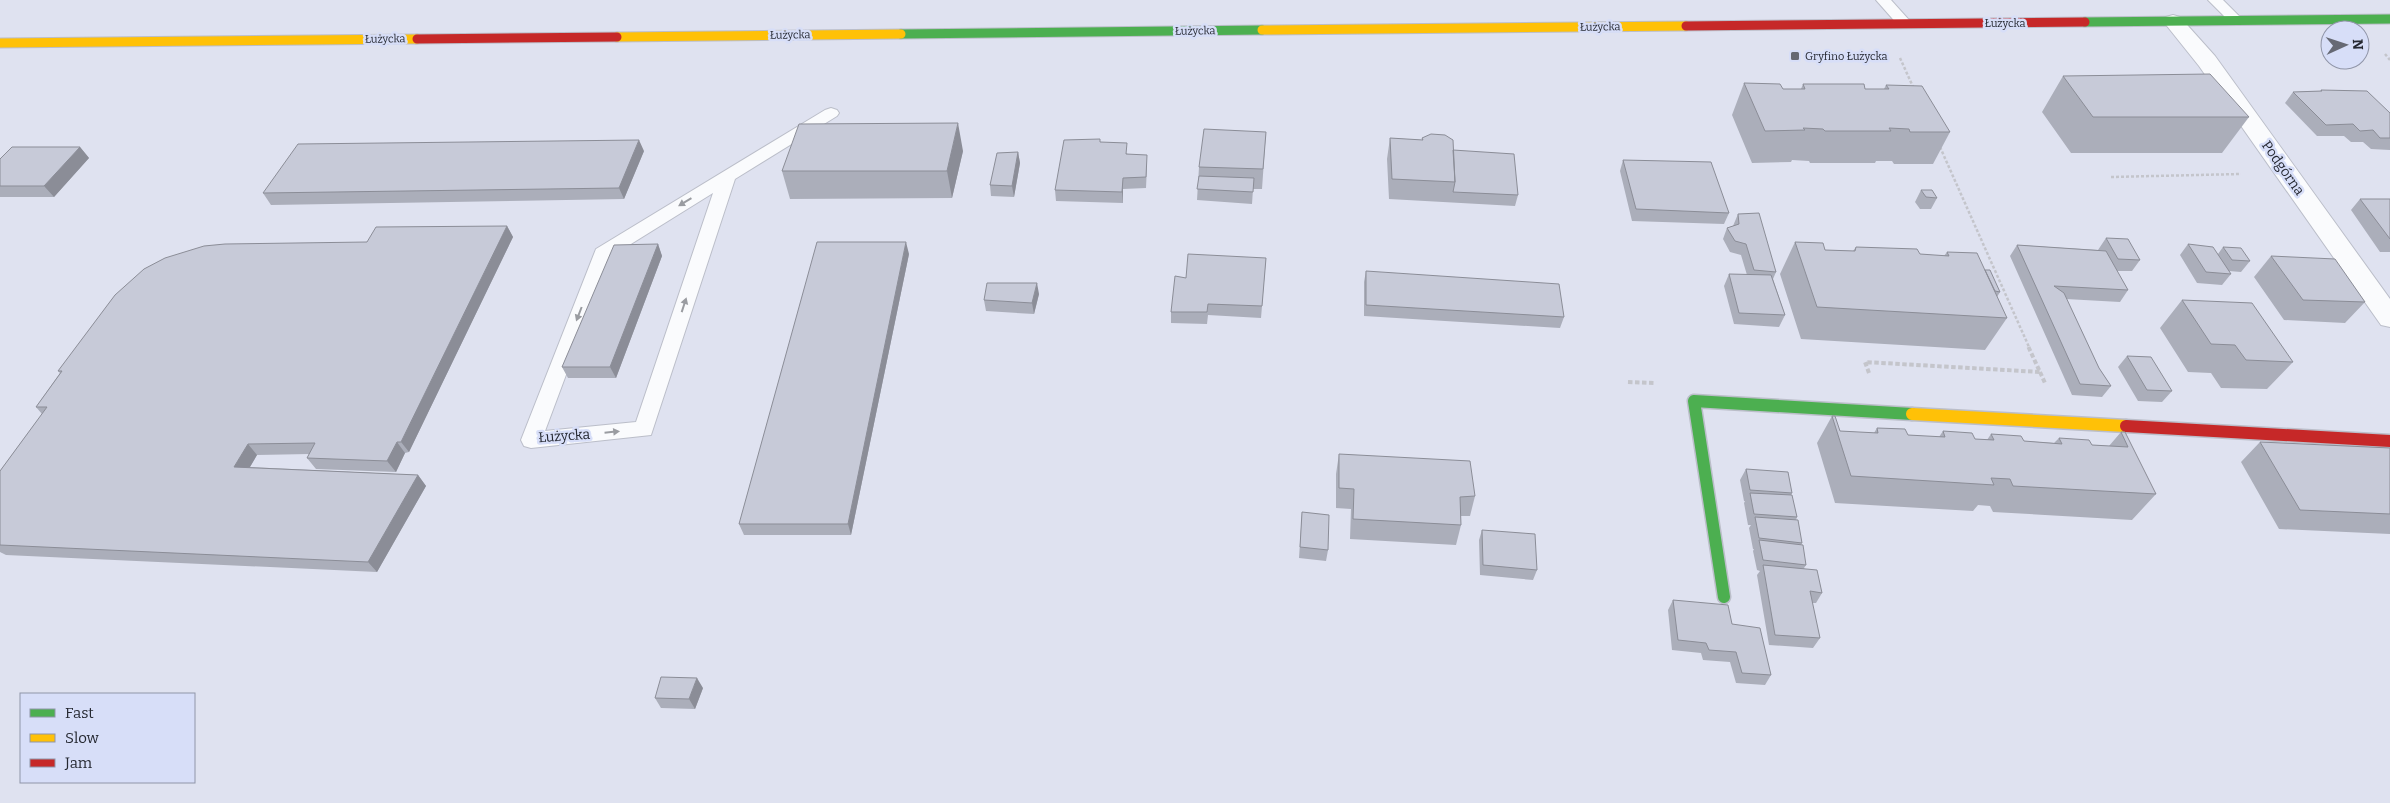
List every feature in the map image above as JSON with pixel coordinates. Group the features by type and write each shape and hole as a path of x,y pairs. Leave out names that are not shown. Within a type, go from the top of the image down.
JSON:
{"street":[{"name":"Łużycka","path":"0,43 2390,19"},
{"name":"Podgórna","path":"2173,21 2207,61 2390,318"},
{"path":"1724,597 1694,401 2390,441"}],"lane":[{"path":"1883,0 1904,23"},
{"path":"2215,0 2236,20"},
{"name":"Łużycka","path":"726,177 644,429 531,440 602,253 726,177 831,113"}],"path":[{"path":"1899,56 1915,93"},
{"path":"1880,412 1865,362 2040,372 1940,147"}],"building":[{"path":"2210,74 2249,117 2093,117 2063,76"},
{"path":"1744,83 1780,84 1783,89 1805,89 1803,84 1864,84 1865,89 1889,89 1886,85 1922,86 1950,132 1910,132 1909,129 1889,128 1891,131 1825,131 1823,129 1803,128 1805,130 1765,131"},
{"path":"2321,90 2367,91 2390,113 2390,138 2380,138 2373,130 2360,131 2353,124 2326,125 2293,92"},
{"path":"958,123 947,171 782,171 799,124"},
{"path":"1204,129 1266,132 1263,169 1199,167"},
{"path":"1431,134 1445,135 1453,140 1455,182 1392,179 1390,138 1423,140 1422,138"},
{"path":"1100,139 1100,142 1127,143 1126,154 1147,155 1146,177 1123,178 1122,192 1055,190 1064,140"},
{"path":"639,140 619,188 263,193 298,144"},
{"path":"12,147 80,147 44,186 0,186 0,159"},
{"path":"1453,150 1514,154 1518,195 1453,192 1455,182"},
{"path":"1018,152 1012,186 990,185 997,153"},
{"path":"1623,160 1711,162 1729,213 1636,209"},
{"path":"1199,176 1254,178 1253,192 1197,189"},
{"path":"1921,190 1932,190 1937,198 1926,197"},
{"path":"2360,199 2390,199 2390,239"},
{"path":"1759,213 1776,272 1754,270 1746,244 1735,241 1727,228 1739,224 1738,214"},
{"path":"507,226 401,442 397,442 387,461 307,458 315,443 248,444 234,467 418,475 368,562 0,545 0,471 47,407 36,407 62,371 58,371 115,295 144,269 165,258 204,246 367,242 376,227"},
{"path":"2106,238 2128,239 2140,260 2118,259"},
{"path":"817,242 906,242 848,524 739,524"},
{"path":"1795,242 1823,243 1825,250 1855,251 1856,247 1917,249 1920,254 1949,256 1947,252 1977,253 2007,318 1817,307"},
{"path":"658,244 610,367 562,367 614,245"},
{"path":"2188,244 2213,247 2231,274 2206,272"},
{"path":"2017,245 2106,251 2128,290 2054,286 2064,293 2099,368 2111,386 2080,384"},
{"path":"2223,247 2241,248 2250,261 2232,260"},
{"path":"1188,254 1266,258 1262,306 1208,304 1207,312 1171,312 1175,276 1186,278"},
{"path":"2271,256 2335,259 2365,302 2303,300"},
{"path":"1985,270 1990,270 2000,292 1995,291"},
{"path":"1366,271 1559,284 1564,317 1366,305"},
{"path":"1729,274 1771,275 1785,315 1739,313"},
{"path":"987,283 1037,283 1032,303 984,300"},
{"path":"2182,300 2252,303 2293,362 2246,360 2235,345 2211,344"},
{"path":"2127,356 2151,357 2172,391 2147,390"},
{"path":"1832,416 1835,416 1840,431 1878,433 1877,428 1905,429 1908,435 1945,437 1943,431 1972,433 1975,439 1994,440 1991,434 2021,436 2024,441 2062,444 2059,438 2089,440 2092,445 2128,447 2121,432 2125,432 2156,494 2013,486 2010,479 1991,478 1994,485 1851,476"},
{"path":"2260,442 2390,448 2390,514 2300,510"},
{"path":"1339,454 1470,461 1475,496 1460,497 1461,525 1353,519 1354,489 1339,488"},
{"path":"1746,469 1788,472 1792,493 1750,490"},
{"path":"1750,493 1792,495 1797,517 1754,514"},
{"path":"1302,512 1329,515 1328,550 1300,547"},
{"path":"1755,517 1798,520 1802,543 1759,538"},
{"path":"1482,530 1535,534 1537,570 1483,565"},
{"path":"1759,540 1803,545 1806,565 1763,560"},
{"path":"1763,565 1817,570 1822,593 1810,591 1820,638 1775,635"},
{"path":"1673,600 1728,605 1732,624 1760,628 1771,675 1742,673 1736,652 1709,650 1706,643 1678,640"},
{"path":"661,677 697,678 689,699 655,698"}],"traffic: fast":[{"path":"2085,22 2390,19"},
{"path":"901,34 1262,30"},
{"path":"1724,597 1694,401 1912,414"}],"traffic: slow":[{"path":"1262,30 1686,26"},
{"path":"617,37 901,34"},
{"path":"0,43 417,39"},
{"path":"1912,414 2126,426"}],"traffic: jam":[{"path":"1686,26 2085,22"},
{"path":"417,39 617,37"},
{"path":"2126,426 2390,441"}],"place":[{"name":"Gryfino Łużycka","path":"1795,56"}]}
